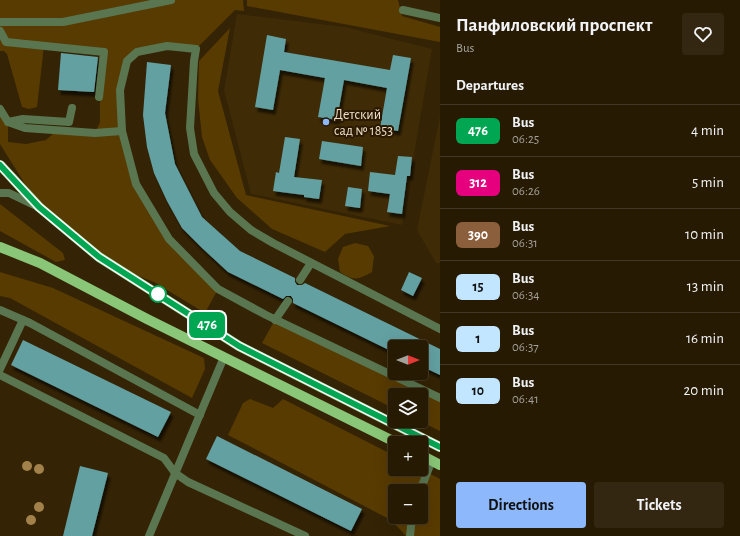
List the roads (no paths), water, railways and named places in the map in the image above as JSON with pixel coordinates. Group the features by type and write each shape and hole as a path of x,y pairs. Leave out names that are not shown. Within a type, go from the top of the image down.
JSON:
{"main road":[{"path":"0,165 39,207 99,257 239,346 440,447"},
{"path":"0,247 40,263 148,320 388,439"}],"street":[{"path":"0,22 63,22 171,0"},
{"path":"403,10 440,18"},
{"path":"0,31 6,42 104,52 99,97"},
{"path":"440,329 273,243 251,230 230,212 214,193 194,154 190,128 196,49 167,46 137,52 127,61 120,90 122,132 136,184 169,239 218,289 275,320 440,398"},
{"path":"8,122 23,119 69,122 72,108"},
{"path":"0,109 8,122 25,128 95,133 122,132"},
{"path":"0,193 9,193 39,207"},
{"path":"300,280 311,263"},
{"path":"275,320 288,301"},
{"path":"0,310 23,320 200,415"},
{"path":"0,369 23,320"},
{"path":"149,536 224,357"},
{"path":"0,375 164,458 175,473 188,482 306,536"},
{"path":"424,484 436,462"},
{"path":"410,536 411,524"}],"place":[{"name":"Детский сад № 1853","path":"326,122"}]}
